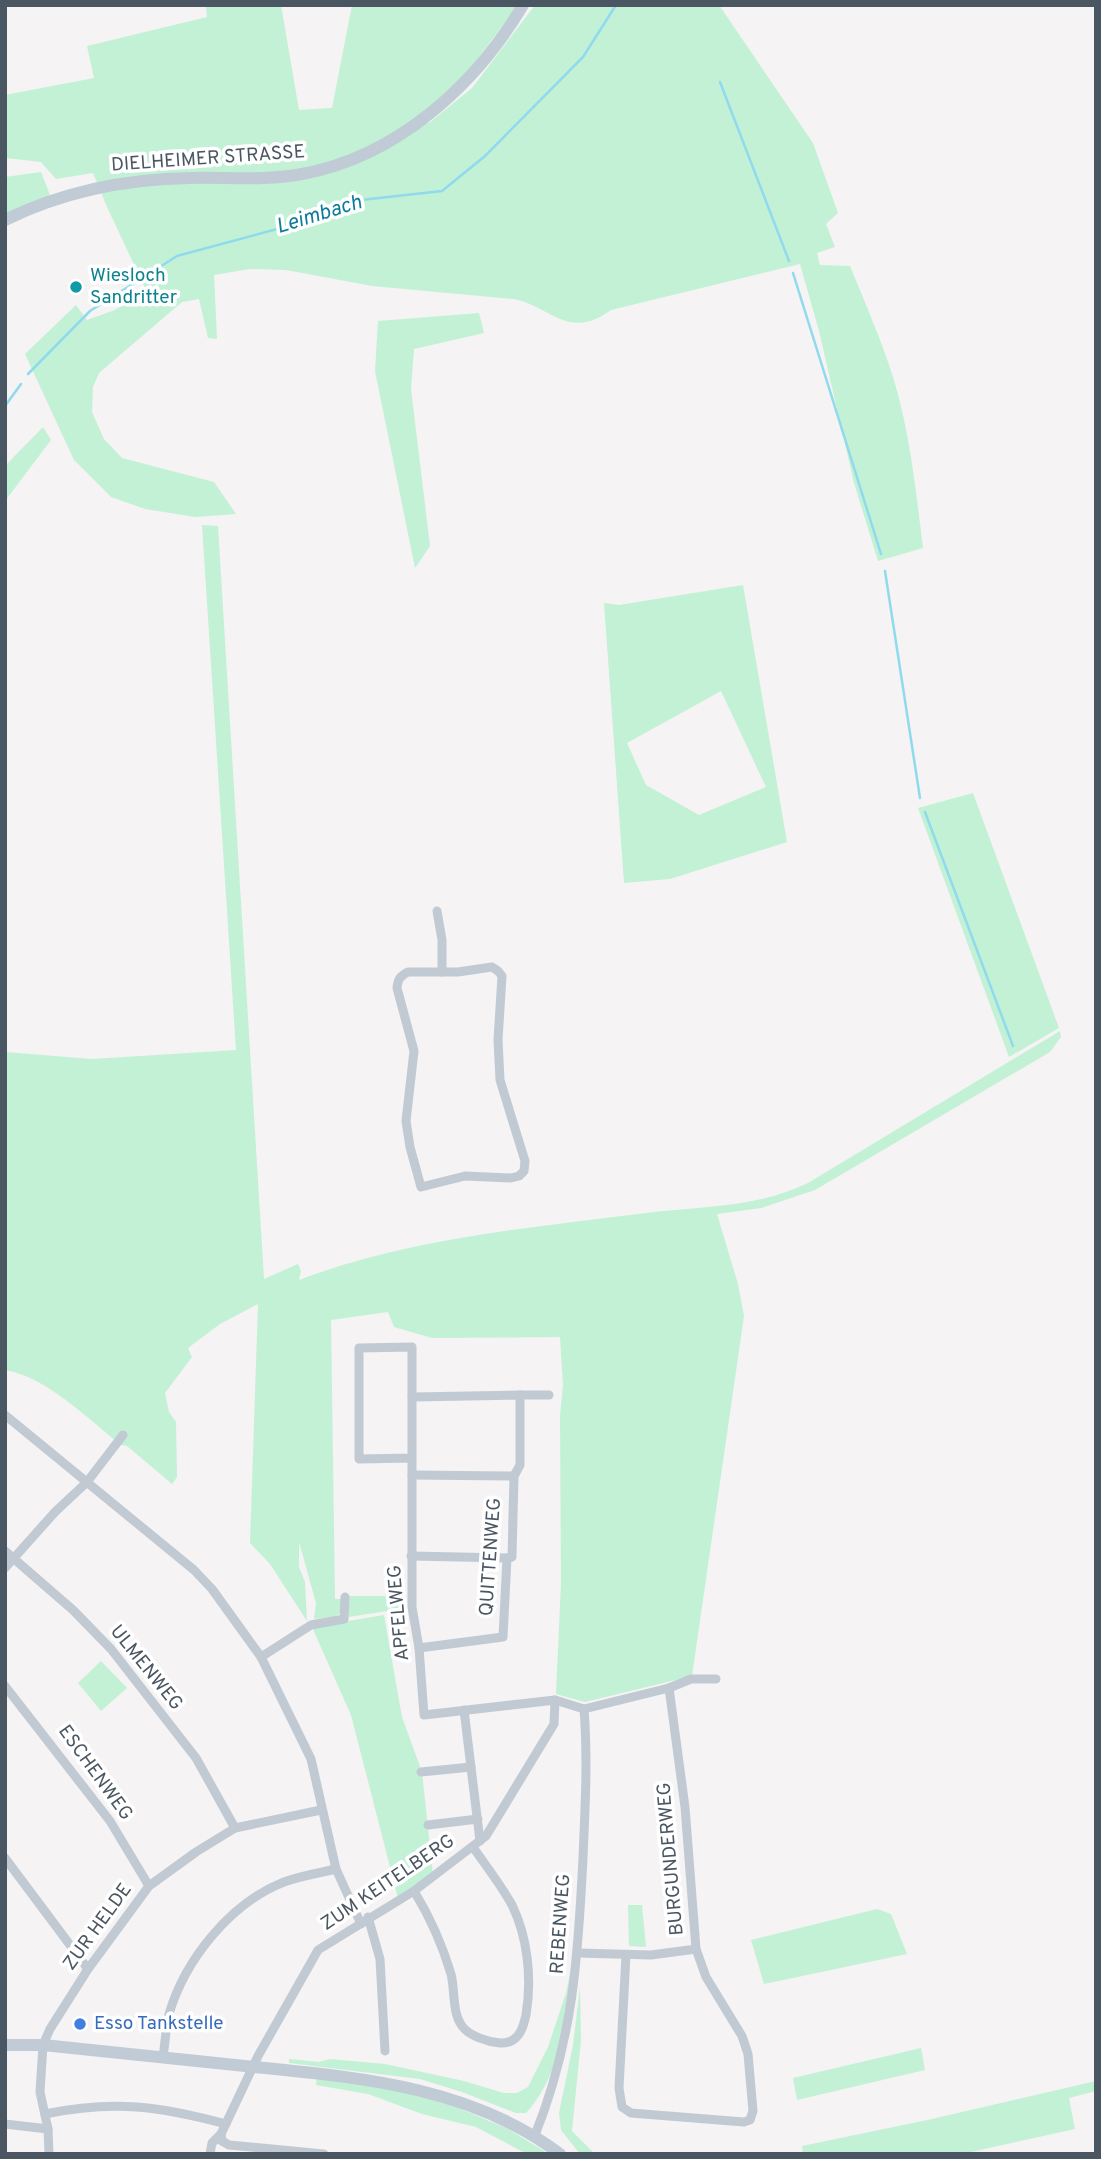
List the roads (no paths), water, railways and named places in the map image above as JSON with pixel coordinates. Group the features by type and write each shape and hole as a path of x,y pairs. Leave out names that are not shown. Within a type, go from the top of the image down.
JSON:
{"main road":[{"name":"DIELHEIMER STRASSE","path":"5,220 62,196 121,182 302,174 346,161 389,142 448,100 485,61 523,5"},
{"path":"5,2045 43,2045 313,2072 413,2088 490,2114 535,2135 559,2154"}],"street":[{"path":"437,911 442,940 442,972"},
{"path":"492,967 502,976 498,1040 500,1080 525,1161 524,1171 519,1176 465,1176 421,1187 406,1121 414,1051 397,988 402,975 408,972 442,972 492,967"},
{"name":"APFELWEG","path":"412,1458 359,1459 359,1348 412,1347 412,1397 412,1458 412,1475 411,1556 412,1608 419,1648 424,1715 555,1700 584,1709"},
{"name":"QUITTENWEG","path":"419,1648 503,1637 507,1558 512,1558 514,1476 520,1465 520,1395"},
{"path":"412,1397 549,1395"},
{"path":"5,1415 194,1570 212,1589 261,1657 311,1759 336,1869 365,1921 380,1959 385,2051"},
{"path":"5,1568 9,1554 87,1482 123,1435"},
{"path":"412,1475 514,1476"},
{"name":"ULMENWEG","path":"9,1554 73,1610 118,1658 196,1758 235,1828"},
{"path":"411,1556 507,1558"},
{"path":"261,1657 312,1625 344,1619 345,1597"},
{"path":"584,1709 670,1688 691,1679 716,1679"},
{"name":"ESCHENWEG","path":"5,1686 110,1821 149,1886"},
{"name":"BURGUNDERWEG","path":"577,1953 651,1955 696,1949 685,1807 670,1688"},
{"name":"ZUM KEITELBERG","path":"210,2154 212,2143 223,2129 297,1984 318,1950 414,1891 476,1844 508,1801 554,1724 555,1700"},
{"name":"REBENWEG","path":"535,2135 562,2057 572,2006 588,1756 584,1709"},
{"path":"414,1891 430,1917 452,1977 459,2022 474,2035 502,2043 512,2041 522,2031 530,1974 521,1928 511,1904 476,1844 478,1819 464,1710"},
{"path":"421,1772 471,1767"},
{"name":"ZUR HELDE","path":"43,2045 50,2029 88,1969 149,1886 235,1828 321,1810"},
{"path":"428,1825 478,1819"},
{"path":"5,1858 88,1969"},
{"path":"163,2057 170,2014 194,1959 226,1920 253,1898 284,1882 336,1869"},
{"path":"626,1955 619,2088 622,2107 631,2113 744,2122 750,2120 753,2110 748,2053 742,2036 706,1977 696,1949"},
{"path":"43,2045 40,2092 48,2129 49,2154"},
{"path":"45,2114 130,2105 166,2109 223,2129 222,2141 229,2145 324,2154"},
{"path":"5,2124 48,2129"}],"waterway":[{"name":"Leimbach","path":"28,374 90,311 177,256 292,225 361,200 442,191 485,156 583,57 616,5"},
{"path":"720,82 789,261"},
{"path":"793,273 881,554"},
{"name":"Leimbach","path":"5,406 21,384"},
{"path":"885,571 920,798"},
{"path":"925,812 1013,1046"}],"place":[{"name":"Wiesloch Sandritter","path":"76,287"},
{"name":"Esso Tankstelle","path":"80,2024"}]}
